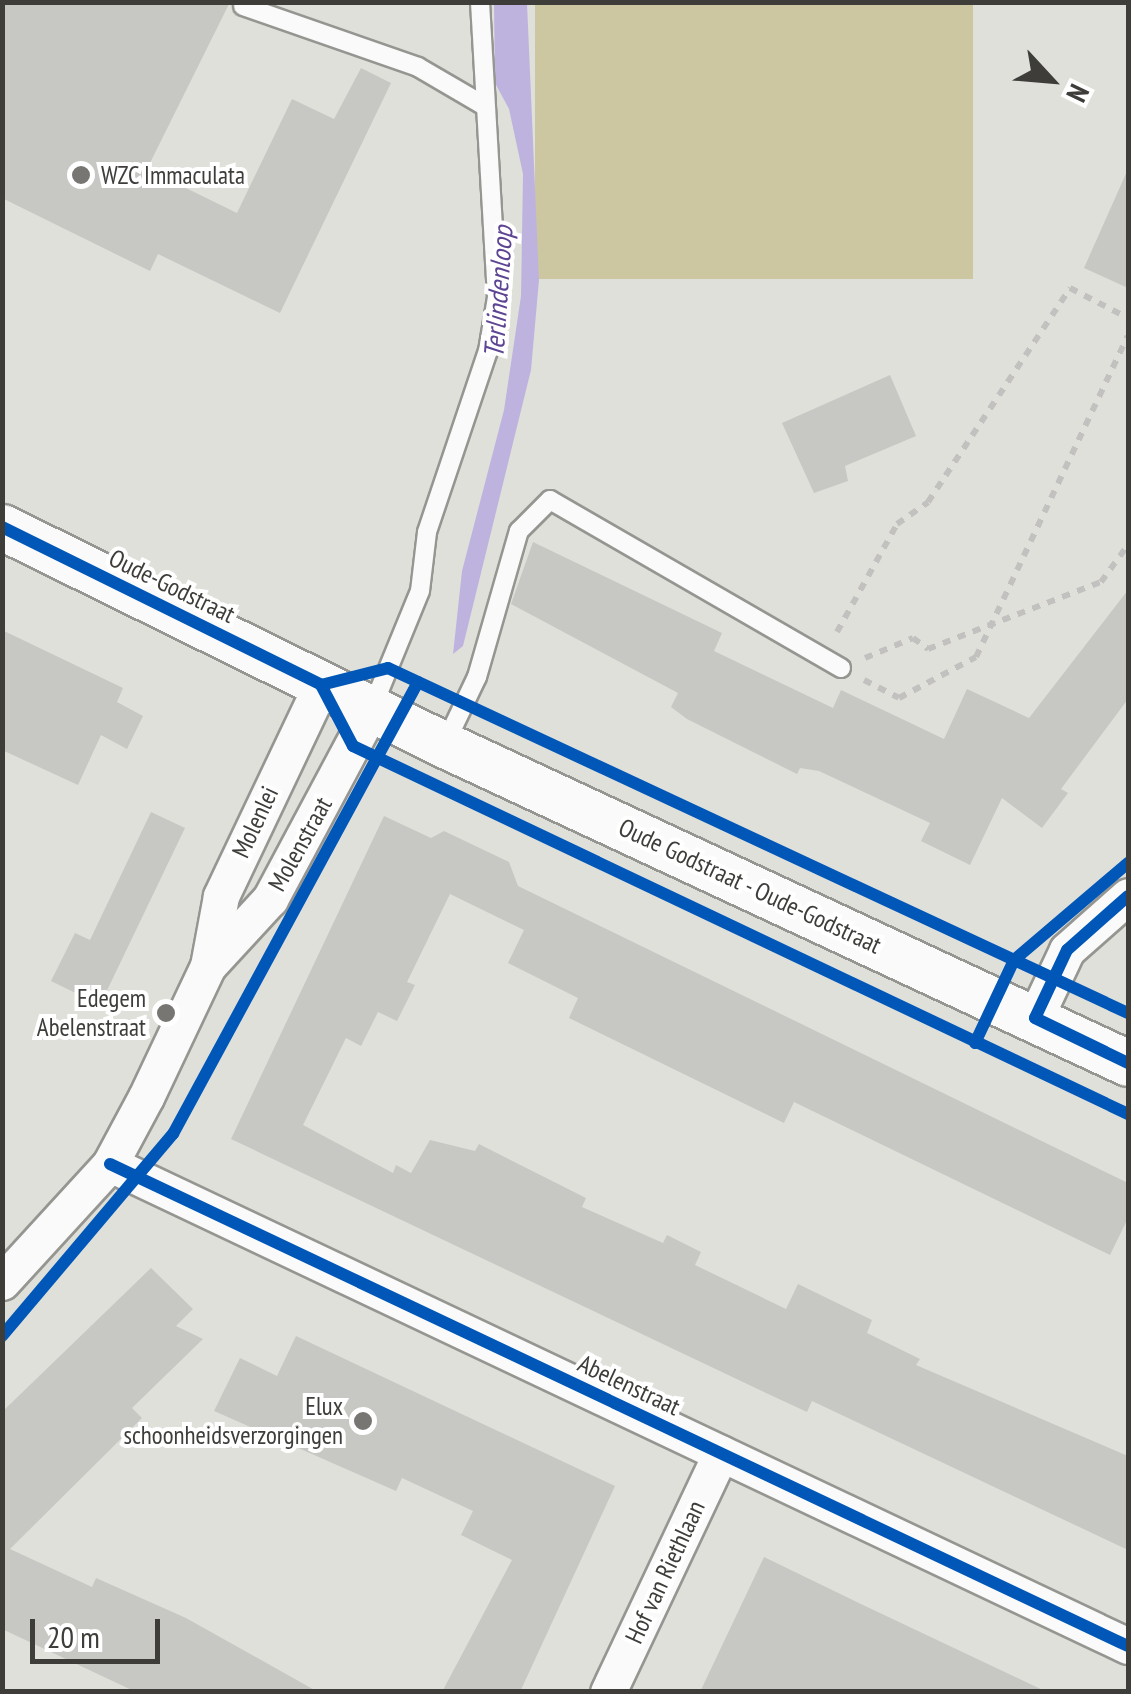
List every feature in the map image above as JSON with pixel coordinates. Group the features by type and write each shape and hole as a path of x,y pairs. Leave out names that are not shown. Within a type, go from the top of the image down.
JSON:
{"street":[{"name":"Oude-Godstraat","path":"2,528 372,708"},
{"name":"Molenlei","path":"208,966 221,896 321,684"},
{"name":"Oude Godstraat - Oude-Godstraat","path":"372,708 1128,1063"},
{"name":"Molenstraat","path":"208,966 270,899 372,708"},
{"path":"1035,1018 1067,950 1128,896"},
{"path":"2,1282 110,1164 208,966"},
{"name":"Abelenstraat","path":"110,1164 1128,1646"},
{"name":"Hof van Riethlaan","path":"608,1692 721,1453"}],"lane":[{"path":"372,708 420,591 431,516 488,351 497,297 495,180 483,105 480,2"},
{"path":"242,6 418,67 483,105"},
{"path":"445,745 477,677 519,531 550,500 841,668"}],"path":[{"path":"823,658 897,524 928,502 1070,288 1128,318"},
{"path":"841,668 900,698 976,657 1128,336"},
{"path":"841,668 913,638 928,649 1101,582 1128,545"}],"shaded area":[{"path":"494,3 527,3 539,280 531,370 463,646 453,654 462,571 504,410 521,296 523,174 509,109 495,83"},
{"path":"535,3 973,3 973,279 535,279"}],"building":[{"name":"WZC Immaculata","path":"2,2 230,2 147,169 237,213 292,99 334,119 361,68 391,83 280,313 158,254 150,271 2,198"},
{"path":"1128,169 1128,288 1084,268"},
{"path":"890,375 916,436 845,466 848,481 814,493 782,423"},
{"path":"533,542 722,633 714,651 833,708 841,690 944,739 967,689 1029,718 1128,590 1128,699 1061,789 1068,793 1042,828 1002,798 970,865 921,841 930,823 819,771 800,768 797,774 687,719 671,707 678,693 511,604"},
{"path":"2,630 123,688 117,702 143,716 127,749 101,735 78,785 2,750"},
{"path":"151,812 185,828 100,1005 51,981 75,933 90,940"},
{"path":"384,816 431,838 444,831 509,862 518,886 1128,1183 1128,1218 1110,1255 794,1102 784,1123 569,1018 578,998 508,963 524,930 450,894 407,982 415,985 397,1021 378,1012 361,1046 346,1038 303,1125 393,1173 396,1165 411,1173 430,1140 475,1151 479,1144 586,1198 582,1207 663,1243 667,1235 701,1252 695,1265 786,1309 798,1284 872,1320 867,1333 920,1359 916,1365 1128,1456 1128,1550 812,1401 807,1412 231,1139"},
{"path":"151,1268 193,1309 176,1326 203,1339 132,1408 142,1418 10,1549 92,1587 96,1578 186,1618 318,1692 136,1692 2,1629 2,1412"},
{"path":"296,1336 615,1486 520,1692 442,1692 512,1560 461,1535 473,1511 402,1478 396,1491 214,1411 240,1358 277,1376"},
{"path":"764,1557 863,1605 1047,1692 700,1692"}],"cycle path":[{"path":"2,527 321,685"},
{"path":"321,685 388,668 1128,1013"},
{"path":"2,1336 173,1134 418,682"},
{"path":"321,685 353,746 1128,1114"},
{"path":"975,1043 1014,960 1128,863"},
{"path":"1128,896 1067,950 1035,1018 1128,1063"},
{"path":"110,1164 1128,1646"}],"place":[{"name":"WZC Immaculata","path":"81,175"},
{"name":"Edegem Abelenstraat","path":"166,1013"},
{"name":"Elux schoonheidsverzorgingen","path":"363,1421"}],"water label":[{"name":"Terlindenloop","path":"498,292"}]}
